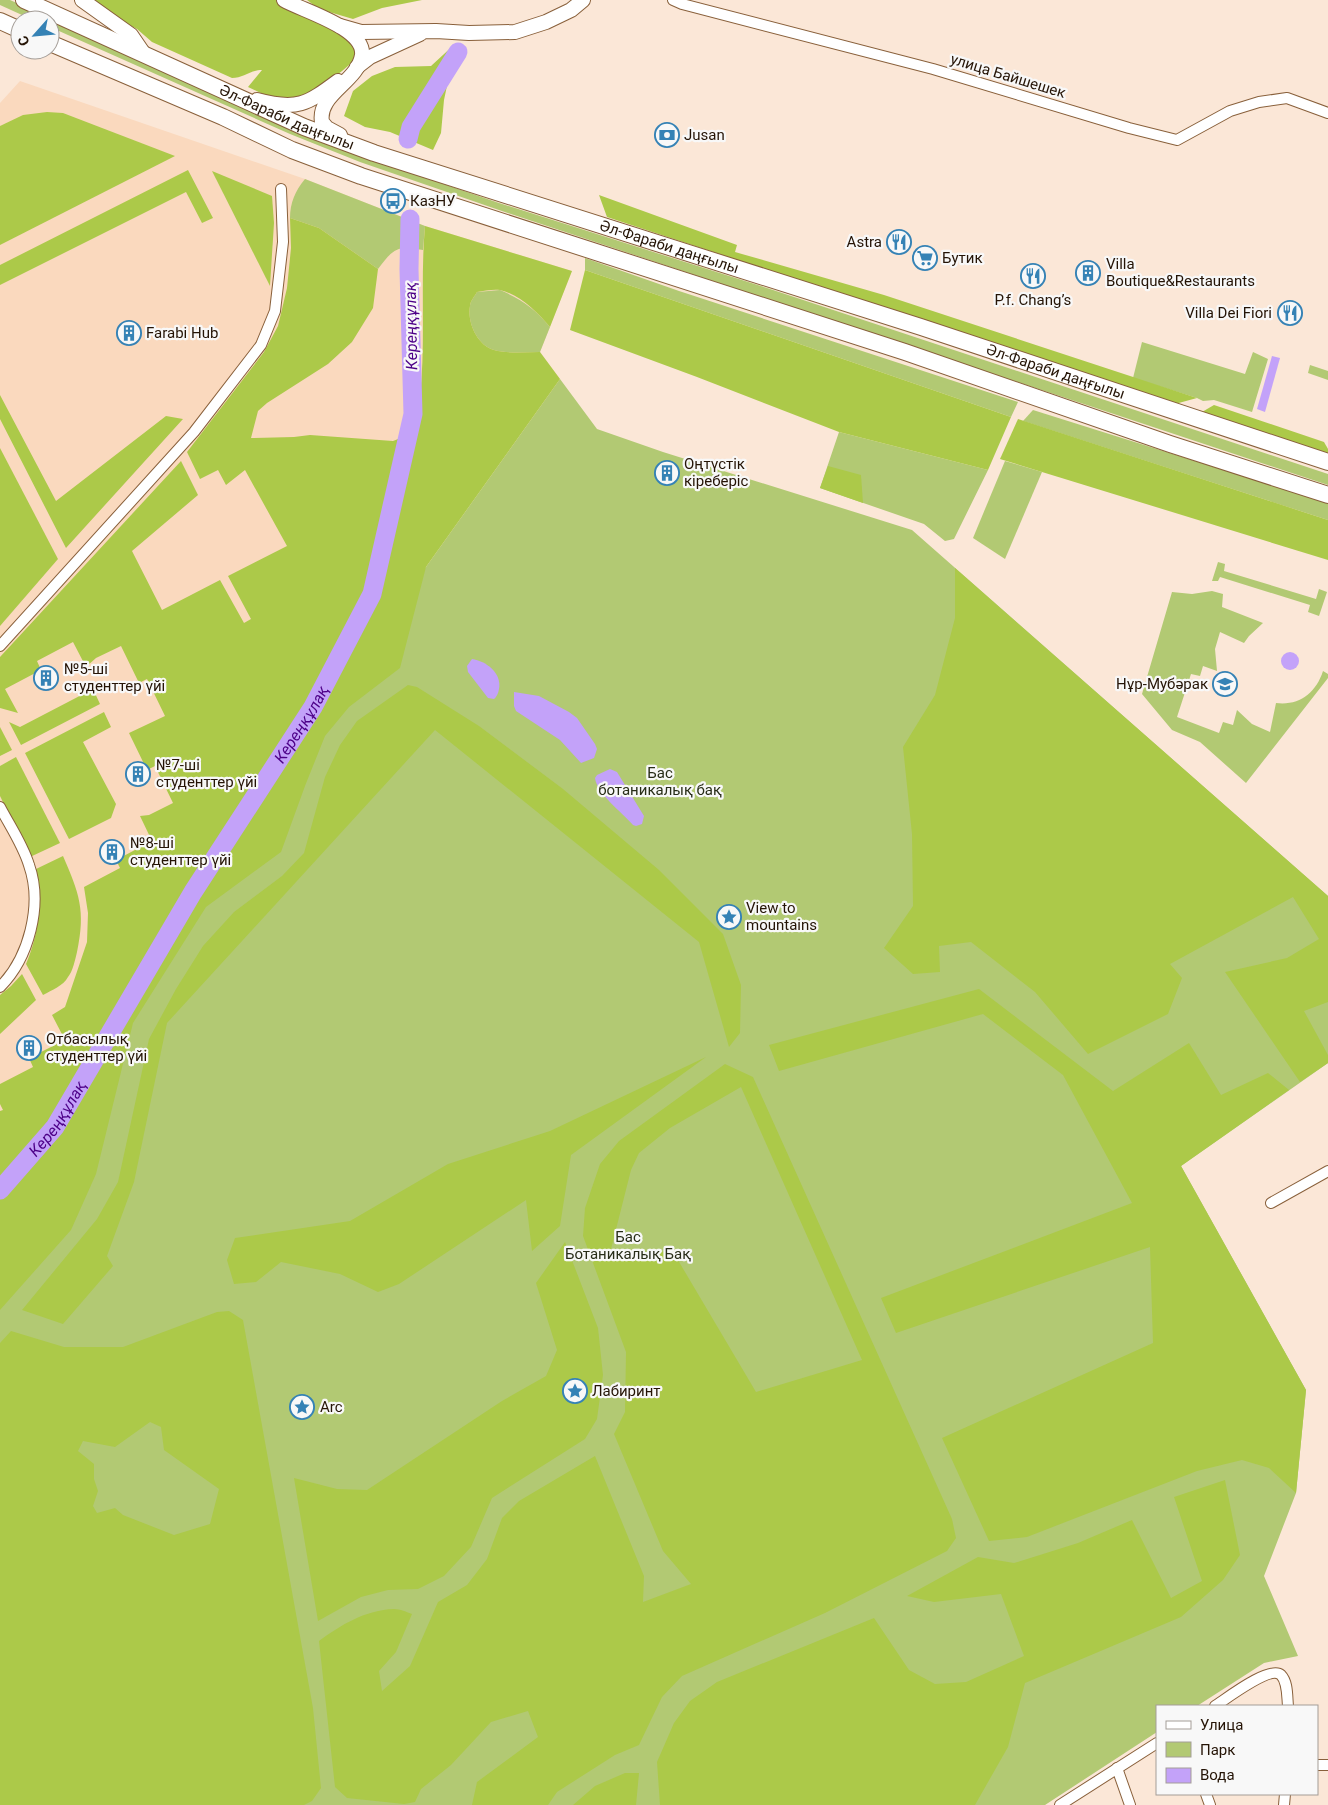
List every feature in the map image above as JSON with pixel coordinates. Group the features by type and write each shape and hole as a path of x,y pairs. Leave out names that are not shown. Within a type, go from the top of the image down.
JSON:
{"main road":[{"name":"Әл-Фараби даңғылы","path":"24,0 304,127 374,153 921,327 1328,462"},
{"name":"Әл-Фараби даңғылы","path":"60,49 223,117 292,150 361,176 904,352 1170,444 1328,495"}],"street":[{"path":"82,0 130,35 144,54"},
{"path":"284,0 340,26 361,32 425,31 469,33 515,32 546,22 571,10 583,0"},
{"name":"улица Байшешек","path":"672,0 933,69 1129,128 1177,140 1230,111 1259,102 1288,98 1328,114"},
{"path":"340,26 354,36 373,56"},
{"path":"223,90 271,104 289,106 300,104 316,97 373,56 425,31"},
{"path":"361,44 362,54 359,65 326,103 321,115 322,122 327,128 374,153"},
{"path":"0,646 194,432 261,345 275,311 283,242 281,189"},
{"path":"0,806 30,866 33,885 33,905 29,938 25,951 10,978 0,988"},
{"path":"1271,1203 1328,1171"},
{"path":"1216,1705 1264,1675 1274,1672 1281,1675 1285,1683 1288,1705"},
{"path":"1060,1805 1156,1743"},
{"path":"1117,1768 1130,1805"}],"shaded area":[{"path":"20,81 305,179 425,226 572,271 540,352 560,379 0,1154 0,103"}],"green space":[{"path":"0,0 10,0 33,10 11,10 0,5"},
{"path":"82,0 284,0 354,36 357,58 326,83 291,102 269,97 248,87 262,70 232,78 152,42 137,29"},
{"path":"307,0 422,0 382,8 353,19 319,9"},
{"path":"60,22 362,156 499,203 767,288 1328,474 1328,485 499,210 360,162 290,134 60,31"},
{"path":"456,43 444,100 441,133 433,150 390,132 365,127 344,116 353,91 372,76 395,67 431,66"},
{"path":"47,112 63,113 175,156 0,245 0,126 23,115"},
{"path":"188,170 213,218 202,223 186,192 0,285 0,265"},
{"path":"212,171 272,196 274,223 270,286"},
{"path":"305,179 425,226 423,250 402,248 392,252 378,269 319,228 290,218 294,197"},
{"path":"599,195 737,245 735,252 884,295 1197,398 1175,404 607,217"},
{"path":"290,218 319,228 378,269 373,308 352,342 328,364 267,403 258,411 251,438 310,435 393,441 413,430 419,414 422,376 425,226 572,271 550,327 522,300 500,290 477,292 472,300 469,312 474,332 488,347 500,351 540,352 560,379 426,567 400,668 349,707 325,736 281,852 206,907 133,1023 96,1174 71,1230 0,1310 0,1111 3,1110 0,1104 0,1084 33,1067 29,1058 65,1040 52,1015 65,1007 87,942 88,913 84,887 120,868 116,860 152,841 140,816 149,815 173,803 155,766 147,770 129,733 165,716 147,679 139,683 121,646 96,658 86,667 73,642 37,661 41,670 5,689 18,713 0,708 0,657 181,461 198,495 132,551 162,610 220,580 244,623 251,619 228,576 287,546 245,470 226,485 218,470 200,479 187,452 264,352 278,326 287,288 291,248"},
{"path":"585,258 679,291 1018,402 1011,417 585,270"},
{"path":"585,270 1011,417 988,470 839,432 570,330"},
{"path":"500,290 528,305 550,327 540,352 494,350 483,343 474,332 469,312 471,302 477,292"},
{"path":"1142,342 1245,374 1253,352 1268,359 1252,412 1214,400 1203,401 1133,378"},
{"path":"1310,365 1328,371 1328,380 1308,373"},
{"name":"Бас ботаникалық бақ","path":"560,379 597,429 663,452 912,530 1328,896 1328,1063 1181,1166 1306,1390 1296,1493 1264,1576 1298,1656 1264,1663 1199,1705 1156,1705 1156,1733 1045,1805 0,1805 0,1154"},
{"path":"0,395 56,501 166,416 183,419 66,548 0,419"},
{"path":"1214,405 1324,442 1328,449 1328,454 1202,412"},
{"path":"1033,410 1328,503 1328,520 1023,421"},
{"path":"1018,419 1328,520 1328,560 1000,459"},
{"path":"839,432 988,470 954,539 945,541 924,524 820,488"},
{"path":"0,448 58,559 0,626"},
{"path":"1005,461 1042,472 1005,559 973,538"},
{"path":"828,466 861,475 863,503 820,488"},
{"path":"1218,562 1225,564 1224,571 1316,599 1319,589 1327,592 1319,616 1308,612 1310,605 1220,577 1218,581 1212,581"},
{"path":"955,568 1328,896 1328,1002 1304,1011 1328,1055 1328,1063 1300,1082 1225,972 1287,958 1319,939 1293,897 1170,964 1182,978 1168,1014 1088,1054 1035,992 971,942 939,946 940,972 913,974 884,948 913,906 912,834 903,747 935,695 955,618"},
{"path":"1212,591 1223,594 1222,607 1263,623 1244,643 1220,632 1215,649 1217,671 1203,666 1200,676 1191,674 1177,717 1219,733 1223,722 1233,725 1237,710 1252,724 1270,732 1276,703 1299,700 1316,686 1323,671 1328,674 1328,678 1246,783 1200,742 1172,730 1142,694 1172,592 1192,594"},
{"path":"408,685 417,687 479,726 563,789 659,870 723,934 741,985 740,1033 729,1047 699,942 435,730 167,1023 134,1182 107,1256 113,1266 63,1324 22,1310 97,1219 118,1182 149,1039 176,989 203,946 234,912 282,876 304,853 325,777 340,745 357,721"},
{"path":"93,689 100,704 21,745 9,722 20,727"},
{"path":"104,712 111,727 83,742 116,804 111,818 69,839 25,753"},
{"path":"0,727 12,750 0,756"},
{"path":"16,757 60,843 30,857 0,796 0,766"},
{"path":"63,856 77,892 81,913 80,937 75,962 70,975 60,985 43,995 26,964 37,929 39,894 36,869"},
{"path":"22,974 36,1000 0,1034 0,995"},
{"path":"979,989 1113,1091 1189,1043 1221,1095 1268,1073 1289,1090 1181,1166 1306,1390 1296,1493 1269,1468 1242,1460 1197,1471 1027,1537 989,1541 942,1438 1153,1343 1150,1247 896,1333 881,1298 1132,1203 1063,1075 983,1014 779,1071 769,1045"},
{"path":"706,1057 571,1155 560,1226 532,1251 526,1200 399,1284 378,1292 340,1274 281,1262 256,1282 234,1284 227,1260 235,1238 350,1221 448,1164 550,1131"},
{"path":"725,1064 753,1077 952,1519 956,1538 947,1551 825,1613 682,1676 662,1697 639,1745 615,1755 557,1792 548,1805 472,1805 477,1782 538,1737 528,1711 491,1722 451,1765 421,1789 415,1802 404,1804 347,1798 335,1787 319,1641 354,1619 373,1612 394,1609 412,1614 396,1652 379,1671 382,1691 410,1666 438,1602 467,1585 487,1559 502,1518 519,1501 595,1456 644,1576 643,1602 691,1584 663,1551 614,1434 625,1412 626,1352 583,1236 585,1208 600,1164 619,1141","holes":["741,1087 862,1360 756,1392 672,1250 608,1261 631,1170 639,1153 670,1128"]},
{"path":"565,1242 598,1328 603,1375 597,1419 585,1439 492,1498 471,1547 444,1576 418,1589 388,1590 361,1597 318,1621 294,1478 337,1489 367,1490 502,1401 546,1376 557,1350 536,1283"},
{"path":"229,1311 243,1320 313,1708 321,1788 312,1801 304,1805 0,1805 0,1343 11,1331 64,1347 123,1347 217,1312","holes":["150,1422 161,1427 164,1450 219,1489 210,1524 174,1535 123,1515 115,1508 97,1513 93,1506 98,1491 94,1479 94,1464 78,1451 83,1441 115,1447"]},
{"path":"1225,1480 1240,1555 1223,1580 1181,1617 1025,1683 1008,1747 975,1805 660,1805 657,1762 674,1723 690,1701 717,1682 874,1618 909,1670 935,1684 966,1682 1024,1656 1001,1594 934,1602 907,1596 978,1557 1014,1563 1078,1543 1132,1520 1171,1598 1202,1581 1174,1497"},
{"path":"625,1773 639,1773 636,1805 573,1805 595,1786"}],"water":[{"path":"1272,356 1280,358 1265,412 1257,409"},
{"path":"1290,652 1296,655 1299,661 1296,667 1290,670 1284,667 1281,661 1284,655"},
{"path":"472,659 483,662 492,669 498,678 499,689 494,699 488,698 468,672 467,666"},
{"path":"514,692 539,696 577,718 595,744 597,749 594,758 581,763 560,740 516,711"},
{"path":"610,769 617,772 644,816 642,824 633,825 600,790 595,778 597,775"}],"waterway":[{"name":"Кереңқұлақ","path":"408,139 411,127 458,52"},
{"name":"Кереңқұлақ","path":"0,1190 55,1127 193,892 313,707 372,594 413,414 409,269 410,219"}],"place":[{"name":"Jusan","path":"667,135"},
{"name":"КазНУ","path":"393,201"},
{"name":"Astra","path":"899,242"},
{"name":"Бутик","path":"925,258"},
{"name":"Villa Boutique&Restaurants","path":"1088,273"},
{"name":"P.f. Chang’s","path":"1033,276"},
{"name":"Villa Dei Fiori","path":"1290,313"},
{"name":"Farabi Hub","path":"129,333"},
{"name":"Оңтүстік кіреберіс","path":"667,473"},
{"name":"№5-ші студенттер үйі","path":"46,678"},
{"name":"Нұр-Мубәрак","path":"1225,684"},
{"name":"№7-ші студенттер үйі","path":"138,774"},
{"name":"№8-ші студенттер үйі","path":"112,852"},
{"name":"View to mountains","path":"729,917"},
{"name":"Отбасылық студенттер үйі","path":"29,1048"},
{"name":"Лабиринт","path":"575,1391"},
{"name":"Arc","path":"302,1407"}],"park label":[{"name":"Бас Ботаникалық Бақ","path":"628,1246"}]}
